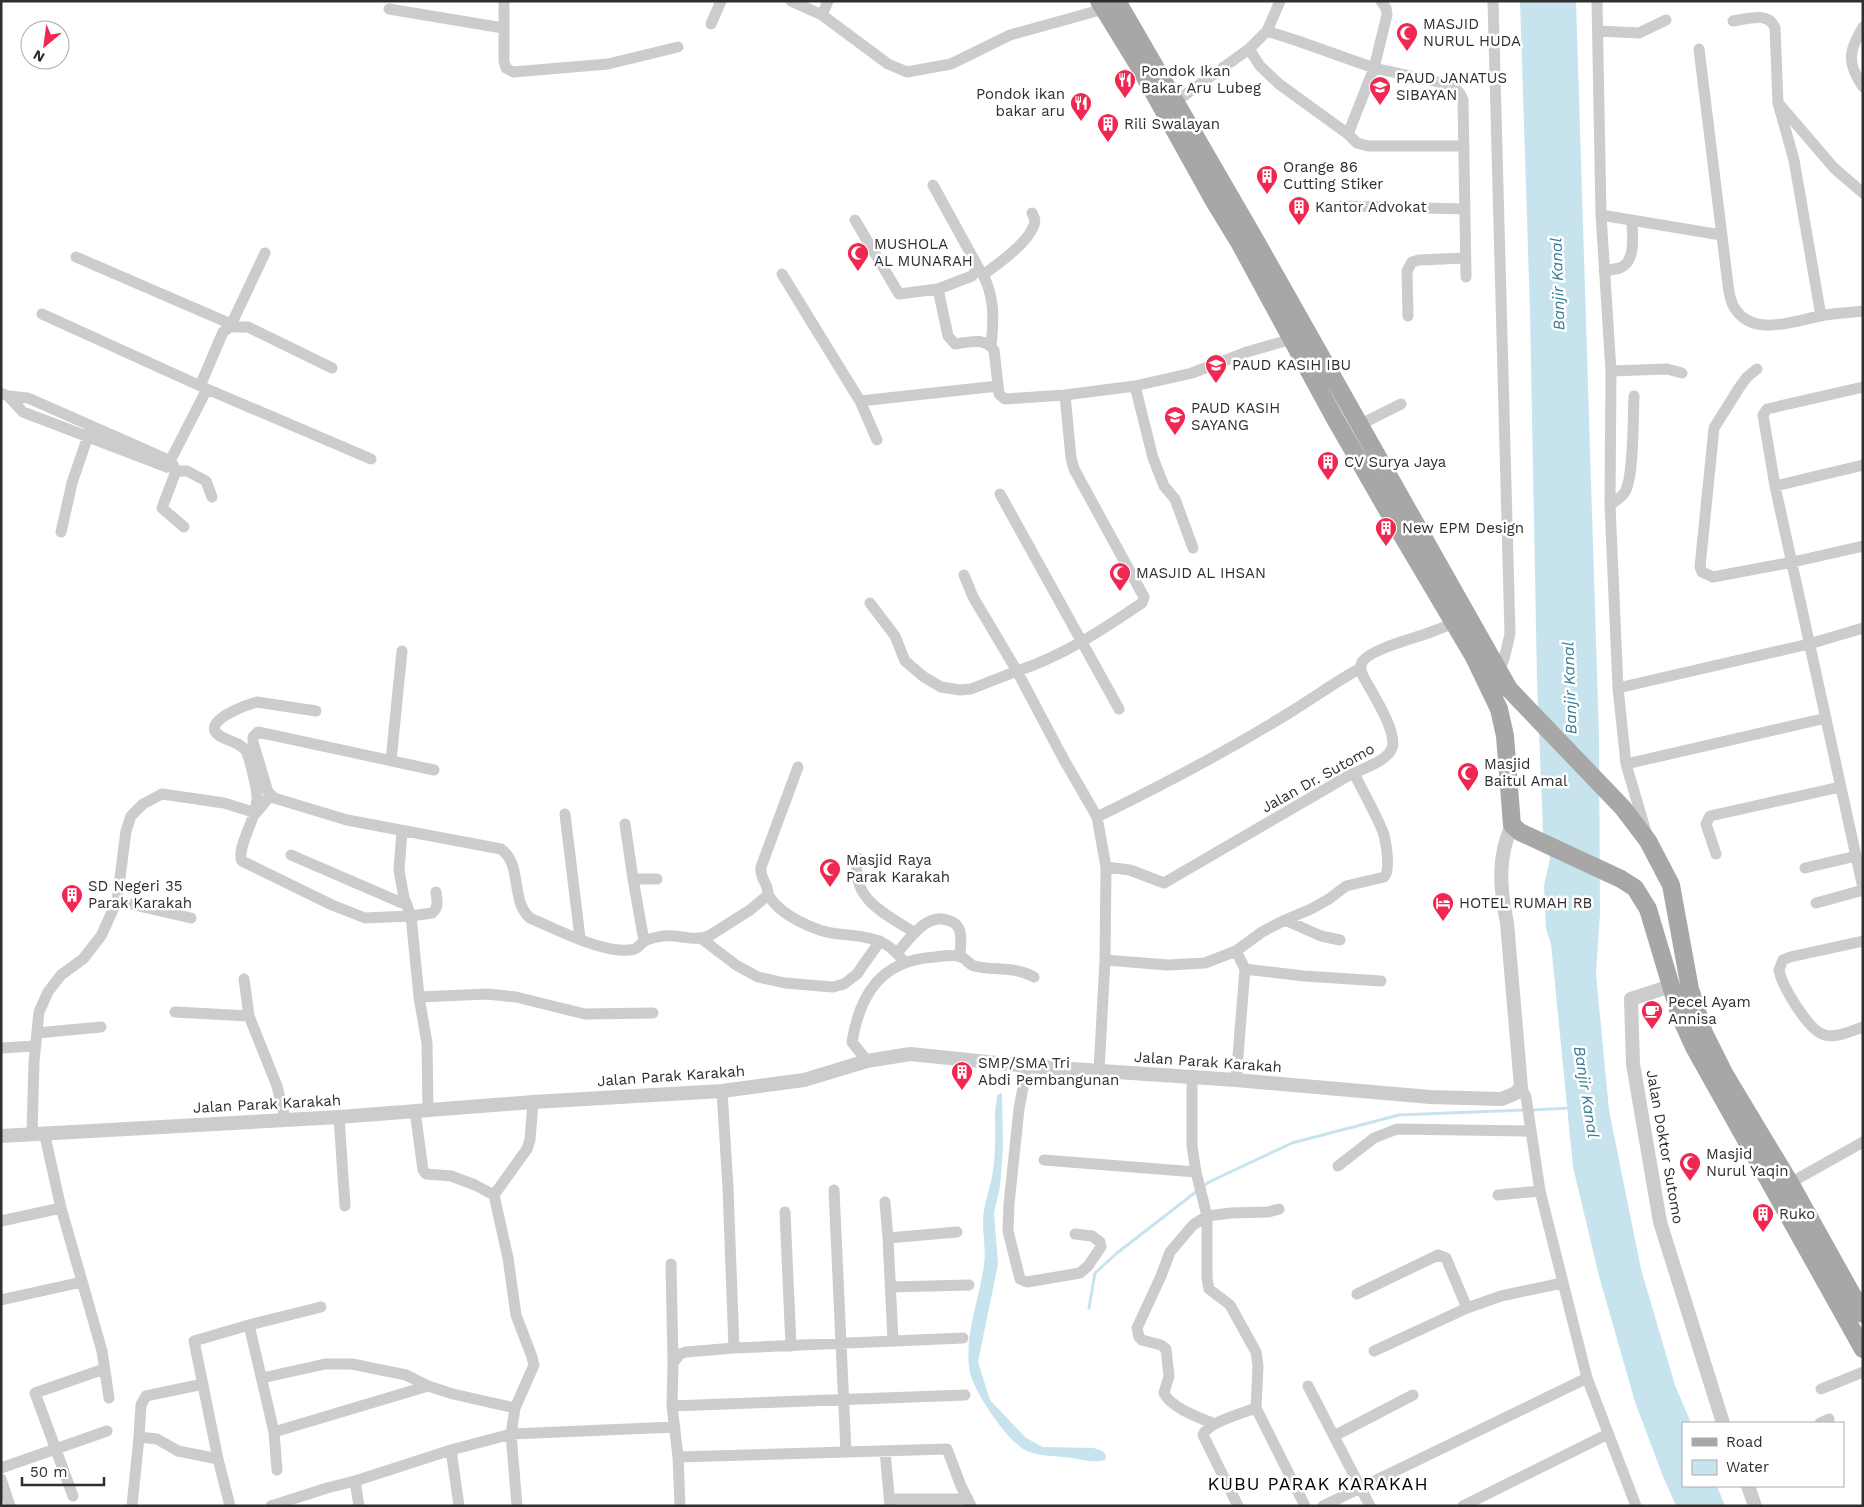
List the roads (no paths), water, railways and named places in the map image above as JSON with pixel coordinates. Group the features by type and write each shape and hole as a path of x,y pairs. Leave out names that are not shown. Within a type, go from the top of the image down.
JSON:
{"main road":[{"path":"1106,4 1175,102 1246,239 1341,412 1396,525 1474,657 1499,709 1504,736 1512,826 1527,836 1621,879 1635,888 1648,909 1680,1016 1694,1047 1718,1078 1790,1183 1863,1314"},
{"path":"1106,4 1140,68 1246,239 1292,339 1341,412 1359,425 1509,689 1623,808 1648,841 1671,885 1690,989 1718,1078 1863,1349"}],"street":[{"path":"504,1 504,61 506,68 513,72 608,64 678,47"},
{"path":"711,24 722,1"},
{"path":"791,1 822,15 888,64 907,72 951,64 1010,35 1106,4"},
{"path":"822,15 828,1"},
{"path":"1175,102 1249,49 1267,32 1280,1"},
{"path":"1348,134 1374,68 1387,14 1386,8 1381,1"},
{"path":"1493,1 1510,634 1499,671"},
{"path":"1597,1 1601,215 1611,371 1610,505 1618,688 1626,764 1648,841"},
{"path":"389,9 503,28"},
{"path":"1733,21 1764,17 1773,23 1775,28 1778,103 1794,160 1821,316"},
{"path":"1598,31 1639,33 1666,20"},
{"path":"1863,27 1857,37 1851,60 1854,74 1863,87"},
{"path":"1267,32 1374,68 1447,84 1459,91 1463,100 1466,277"},
{"path":"1249,49 1260,66 1279,84 1348,134 1357,143 1368,146 1464,146"},
{"path":"1699,49 1721,235 1730,296 1734,307 1740,315 1760,324 1773,326 1821,316 1863,311"},
{"path":"1778,103 1834,168 1863,192"},
{"path":"933,185 981,271 992,295 993,322 991,346"},
{"path":"1342,206 1465,209"},
{"path":"855,220 900,294 938,289 972,276 976,272 1008,257 1034,225 1035,219 1032,213"},
{"path":"1601,215 1721,235"},
{"path":"1604,271 1620,268 1629,261 1632,220"},
{"path":"184,527 162,508 174,466 223,332 231,325 265,252"},
{"path":"76,257 231,325 248,327 332,368"},
{"path":"1408,316 1407,271 1412,262 1465,258"},
{"path":"782,274 860,402 877,440"},
{"path":"938,289 949,339 955,344 982,341 991,346 994,350 1000,394 1007,400 1135,386 1192,373 1247,352 1292,339"},
{"path":"42,314 204,388 371,459"},
{"path":"1611,371 1667,369 1682,373"},
{"path":"1757,369 1739,388 1714,428 1700,570 1705,575 1713,577 1793,562 1863,546"},
{"path":"860,402 998,386"},
{"path":"1135,386 1153,458 1164,486 1174,498 1193,548"},
{"path":"1816,903 1863,889 1762,415 1767,409 1863,387"},
{"path":"5,394 23,412 164,467 174,466"},
{"path":"5,394 28,398 91,424 187,471 206,481 212,497"},
{"path":"870,603 895,636 905,661 924,677 942,687 960,690 971,689 1038,664 1083,642 1142,603 1144,597 1074,469 1064,395"},
{"path":"1610,505 1620,498 1627,487 1632,455 1634,396"},
{"path":"1359,425 1401,404"},
{"path":"61,532 72,483 91,424"},
{"path":"1776,486 1863,465"},
{"path":"1000,494 1120,709"},
{"path":"964,575 973,598 1017,671 1097,817 1106,867 1105,960 1099,1070"},
{"path":"1097,817 1162,786 1291,712 1343,677 1361,668 1361,663 1365,658 1380,650 1454,622"},
{"path":"1618,688 1810,644 1863,628"},
{"path":"390,761 402,651"},
{"name":"Jalan Dr. Sutomo","path":"1106,867 1130,870 1164,883 1354,773 1387,756 1392,749 1393,742 1390,727 1361,668"},
{"path":"316,711 257,702 224,716 216,724 215,729 218,735 238,744 246,752 257,795 256,812 240,854 242,861 332,905 365,918 411,916 434,912 438,902 436,892"},
{"path":"1626,764 1826,718"},
{"path":"434,770 258,732 255,734 252,742 268,792 282,802 347,820 502,849 511,860 523,912 530,918 592,944 614,950 630,950 639,947 644,941 665,936 694,940 702,939 750,910 768,894"},
{"path":"798,767 762,867 762,880 766,885 768,894 776,904 808,926 837,934 854,934 880,941 892,947 905,963"},
{"path":"1105,960 1168,965 1205,963 1236,951 1262,932 1311,909 1329,899 1346,886 1384,877 1389,868 1383,833 1354,773"},
{"path":"1716,854 1706,824 1710,816 1840,787"},
{"path":"109,1398 102,1351 38,1132 36,1046 39,1012 48,992 61,975 83,959 101,936 117,901 126,831 131,816 143,804 155,796 172,794 224,803 256,812"},
{"path":"256,812 271,795"},
{"path":"564,814 580,938"},
{"path":"625,824 644,941"},
{"path":"1512,826 1503,847 1501,897 1506,923 1524,1092 1540,1191 1586,1378 1636,1506"},
{"path":"402,831 399,870 411,916 419,997 427,1043 421,1111 423,1170 426,1174 451,1176 494,1195"},
{"path":"291,855 402,903 406,902"},
{"path":"1805,868 1856,856"},
{"path":"858,858 856,868 860,888 868,900 883,913 915,932"},
{"path":"633,879 657,878"},
{"path":"117,901 192,918"},
{"path":"897,953 915,932 936,918 943,918 954,922 958,926 960,933 960,956"},
{"path":"1285,920 1321,936 1340,940"},
{"path":"702,939 736,965 758,977 779,983 832,986 844,984 857,974 880,941"},
{"path":"1863,941 1790,957 1783,960 1778,970 1799,1010 1816,1030 1824,1035 1834,1035 1863,1027"},
{"path":"1236,951 1245,969 1236,1080"},
{"path":"867,1061 852,1042 859,1013 872,987 891,969 919,958 960,956 974,966 1018,970 1034,977"},
{"path":"1245,969 1304,976 1381,981"},
{"path":"244,978 249,1016 277,1086 285,1118"},
{"name":"Jalan Doktor Sutomo","path":"1671,986 1631,999 1633,1064 1660,1222 1723,1422"},
{"path":"419,997 487,994 516,997 584,1014 653,1013"},
{"path":"175,1012 215,1012 249,1016"},
{"path":"37,1033 101,1027"},
{"path":"1,1048 36,1046"},
{"name":"Jalan Parak Karakah","path":"1,1136 38,1132 338,1116 722,1091 804,1080 867,1061 910,1054 1027,1066 1236,1080 1430,1097 1502,1099 1524,1092"},
{"path":"1027,1066 1018,1109 1008,1231 1020,1279 1027,1282 1080,1273 1084,1270 1101,1248 1100,1242 1092,1236 1075,1234"},
{"path":"1192,1077 1192,1146 1208,1216 1206,1278 1208,1286 1230,1305 1256,1352 1258,1366 1256,1408 1306,1506"},
{"path":"722,1091 734,1348"},
{"path":"517,1506 511,1434 515,1408 534,1365 516,1315 508,1258 494,1195 527,1149 530,1140 533,1102"},
{"path":"338,1116 345,1206"},
{"path":"1338,1166 1374,1138 1397,1129 1531,1129"},
{"path":"1790,1183 1863,1142"},
{"path":"1044,1160 1199,1183"},
{"path":"834,1190 846,1452"},
{"path":"1498,1196 1540,1191"},
{"path":"885,1202 893,1341"},
{"path":"1,1221 61,1208"},
{"path":"1215,1424 1175,1405 1167,1399 1164,1393 1169,1376 1166,1349 1161,1345 1142,1340 1137,1332 1138,1323 1161,1276 1170,1252 1193,1225 1208,1216 1268,1212 1279,1209"},
{"path":"784,1212 791,1346"},
{"path":"888,1238 957,1232"},
{"path":"1357,1294 1438,1255 1446,1258 1467,1308"},
{"path":"671,1264 672,1406 678,1457 680,1506"},
{"path":"1,1300 82,1282"},
{"path":"1374,1351 1467,1308 1501,1296 1562,1284"},
{"path":"891,1287 969,1286"},
{"path":"230,1506 218,1459 194,1343 195,1340 321,1307"},
{"path":"249,1325 274,1432 277,1470"},
{"path":"673,1363 680,1354 686,1352 734,1348 964,1338"},
{"path":"262,1378 325,1364 352,1364 406,1375 428,1386 453,1394 515,1408"},
{"path":"73,1496 35,1393 104,1369"},
{"path":"1821,1389 1863,1372"},
{"path":"1323,1506 1586,1378"},
{"path":"132,1506 141,1405 146,1396 203,1384"},
{"path":"274,1432 428,1386"},
{"path":"1308,1386 1370,1506"},
{"path":"672,1406 965,1394"},
{"path":"1334,1436 1413,1395"},
{"path":"1238,1506 1203,1436 1206,1429 1215,1424 1256,1408"},
{"path":"271,1506 451,1450 511,1434 675,1427"},
{"path":"1,1468 107,1430"},
{"path":"1463,1506 1608,1434"},
{"path":"139,1436 157,1439 178,1451 218,1459"},
{"path":"678,1457 947,1449 970,1502 890,1503 885,1451"},
{"path":"451,1450 459,1506"},
{"path":"1,1479 10,1506"},
{"path":"355,1481 359,1506"},
{"path":"1748,1487 1756,1506"}],"water":[{"name":"Banjir Kanal","path":"1520,1 1576,1 1599,736 1600,913 1596,974 1609,1110 1641,1269 1675,1385 1691,1422 1682,1422 1682,1487 1717,1487 1725,1506 1676,1506 1635,1402 1599,1276 1573,1167 1551,944 1546,929 1544,885 1550,859 1543,832 1537,680 1530,313"},
{"path":"1002,1093 1003,1149 1000,1187 994,1213 998,1264 978,1362 990,1400 1026,1438 1043,1447 1094,1448 1106,1455 1105,1460 1090,1461 1041,1455 1027,1451 1019,1446 993,1416 978,1392 970,1373 968,1359 970,1331 985,1254 983,1215 994,1163 995,1108 997,1095"}],"waterway":[{"path":"1531,1110 1570,1108"},
{"path":"1202,1187 1292,1143 1399,1115 1525,1110"},
{"path":"1089,1308 1095,1273 1117,1253 1197,1191"}],"place":[{"name":"MASJID NURUL HUDA","path":"1407,52"},
{"name":"Pondok Ikan Bakar Aru Lubeg","path":"1125,99"},
{"name":"PAUD JANATUS SIBAYAN","path":"1380,106"},
{"name":"Pondok ikan bakar aru","path":"1081,122"},
{"name":"Rili Swalayan","path":"1108,143"},
{"name":"Orange 86 Cutting Stiker","path":"1267,195"},
{"name":"Kantor Advokat","path":"1299,226"},
{"name":"MUSHOLA AL MUNARAH","path":"858,272"},
{"name":"PAUD KASIH IBU","path":"1216,384"},
{"name":"PAUD KASIH SAYANG","path":"1175,436"},
{"name":"CV Surya Jaya","path":"1328,481"},
{"name":"New EPM Design","path":"1386,547"},
{"name":"MASJID AL IHSAN","path":"1120,592"},
{"name":"Masjid Baitul Amal","path":"1468,792"},
{"name":"Masjid Raya Parak Karakah","path":"830,888"},
{"name":"SD Negeri 35 Parak Karakah","path":"72,914"},
{"name":"HOTEL RUMAH RB","path":"1443,922"},
{"name":"Pecel Ayam Annisa","path":"1652,1030"},
{"name":"SMP/SMA Tri Abdi Pembangunan","path":"962,1091"},
{"name":"Masjid Nurul Yaqin","path":"1690,1182"},
{"name":"Ruko","path":"1763,1233"}],"district":[{"name":"KUBU PARAK KARAKAH","path":"1318,1484"}]}
